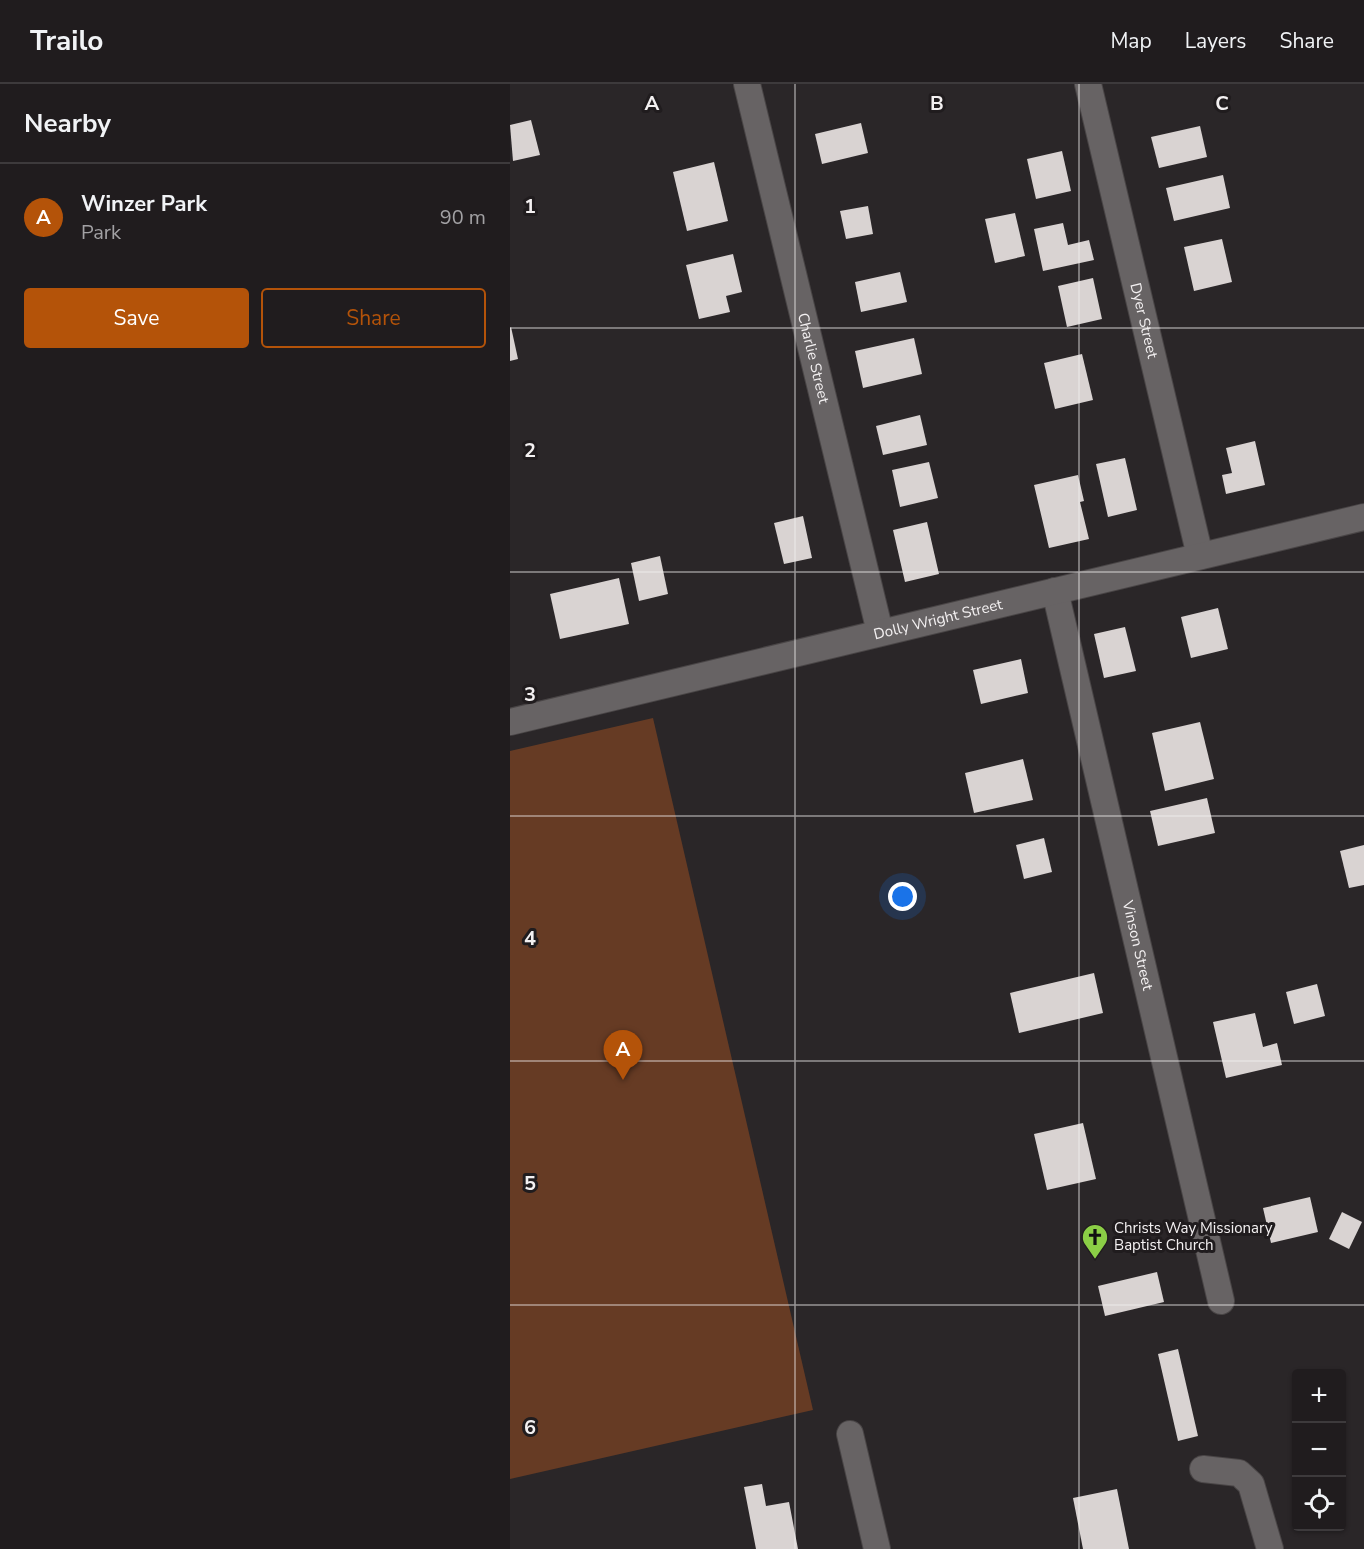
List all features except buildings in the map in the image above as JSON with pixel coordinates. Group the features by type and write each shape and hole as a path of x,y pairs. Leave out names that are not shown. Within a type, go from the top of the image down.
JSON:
{"street":[{"name":"Charlie Street","path":"747,84 880,632"},
{"name":"Dyer Street","path":"1088,84 1200,556"},
{"name":"Dolly Wright Street","path":"510,722 1364,517"},
{"name":"Vinson Street","path":"1055,591 1221,1301"},
{"path":"850,1434 877,1549"},
{"path":"1203,1469 1239,1473 1251,1484 1270,1549"}],"shaded area":[{"path":"653,718 813,1410 510,1479 510,751"}],"place":[{"name":"Winzer Park","path":"623,1080"},
{"name":"Christs Way Missionary Baptist Church","path":"1095,1260"}]}
